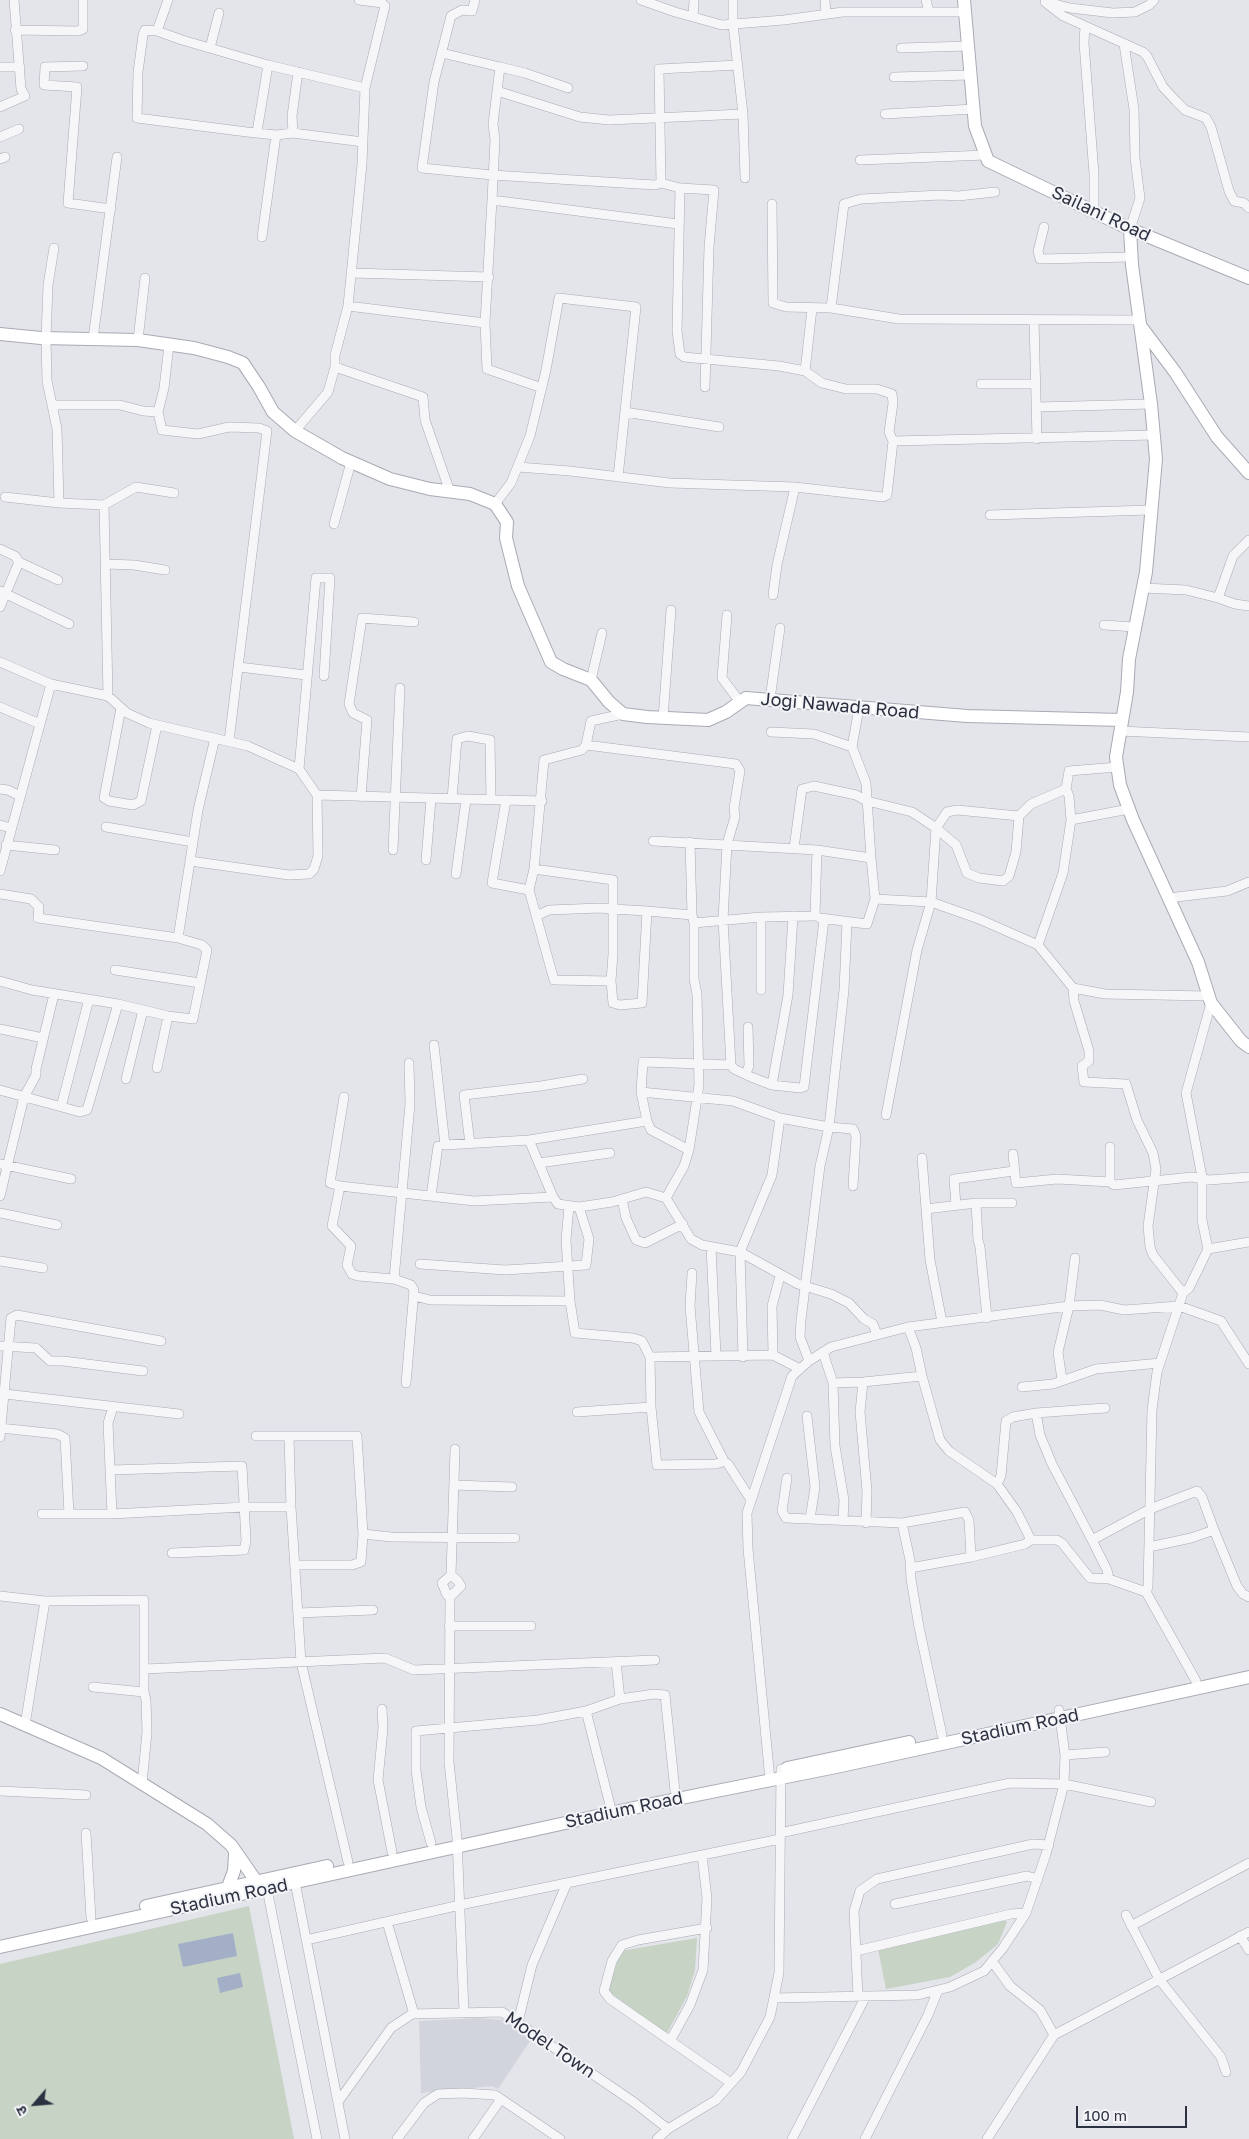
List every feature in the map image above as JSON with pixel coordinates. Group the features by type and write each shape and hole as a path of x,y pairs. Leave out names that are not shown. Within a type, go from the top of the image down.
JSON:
{"main road":[{"path":"965,6 975,126 986,155"},
{"name":"Sailani Road","path":"986,155 988,161 1130,229 1249,278"},
{"path":"1130,229 1131,257 1151,404 1156,459 1146,572 1135,627 1116,757 1117,766 1120,785 1129,809 1198,962 1210,999 1242,1041 1249,1047"},
{"path":"1140,323 1175,372 1217,437 1249,473"},
{"path":"0,334 46,338 138,340 194,348 243,363 259,387 272,412 295,431 351,462 390,479 430,490 470,494 495,504 508,522 506,538 518,586 551,662 591,680 609,702 623,714"},
{"name":"Jogi Nawada Road","path":"623,714 708,720 726,712 746,698 967,716 1121,725"},
{"name":"Stadium Road","path":"0,1947 431,1843 457,1842 775,1775 1060,1714 1249,1669"},
{"name":"Stadium Road","path":"261,1885 294,1882 675,1791 775,1775 942,1735 1249,1677"},
{"path":"0,1714 101,1758 207,1824 231,1845 261,1885"},
{"path":"229,1892 236,1854"},
{"name":"Stadium Road","path":"0,1938 91,1918 229,1892"}],"street":[{"path":"0,107 25,96 21,89 14,0"},
{"path":"15,30 78,31 83,29 83,0"},
{"path":"157,31 168,0"},
{"path":"295,431 328,392 336,367 335,355 348,306 363,142 365,88 385,6 382,3 359,0"},
{"path":"475,0 472,11 462,10 451,16 434,82 422,168 492,175 655,185 661,183 680,188 714,190 709,247 705,387"},
{"path":"693,17 694,0"},
{"path":"733,0 733,24 743,114 745,178"},
{"path":"825,0 826,14"},
{"path":"926,0 929,12"},
{"path":"1042,1 1064,3 1113,13 1135,12 1142,4 1154,0"},
{"path":"645,1 693,17 722,24 843,12 929,12 965,6"},
{"path":"1042,1 1063,16 1148,56 1163,87 1185,110 1206,118 1211,127 1229,191 1234,201 1244,203 1249,208"},
{"path":"210,48 219,13"},
{"path":"1085,26 1084,43 1094,174 1094,212"},
{"path":"363,142 293,133 276,135 137,118 138,72 144,30 157,31 268,65 365,88"},
{"path":"1124,44 1134,109 1135,158 1140,198 1130,229"},
{"path":"901,48 968,46"},
{"path":"442,53 525,73 568,88"},
{"path":"661,183 659,69 738,64"},
{"path":"257,132 268,65"},
{"path":"83,66 45,67 44,85 77,87 68,203 111,209"},
{"path":"0,67 20,67"},
{"path":"500,67 493,124 492,200 485,323 487,370 542,388"},
{"path":"293,133 292,116 298,72"},
{"path":"894,77 971,75"},
{"path":"497,91 580,117 609,120 743,114"},
{"path":"885,114 974,109"},
{"path":"0,138 19,130"},
{"path":"262,236 276,135"},
{"path":"860,160 986,155"},
{"path":"93,339 117,157"},
{"path":"518,467 670,483 794,487 883,497 887,495 894,441 889,432 893,403 892,394 877,389 846,389 822,382 805,371 779,366 684,357 678,350 678,224 680,188"},
{"path":"831,308 844,204 861,199 940,195 958,196 995,192"},
{"path":"492,200 678,224"},
{"path":"772,204 773,303 786,307 831,308 899,319 1140,323"},
{"path":"1044,227 1038,251 1040,259 1131,257"},
{"path":"54,248 48,286 46,338 47,381 57,429 59,503"},
{"path":"352,273 488,278"},
{"path":"138,340 145,278"},
{"path":"495,504 511,483 530,436 542,388 559,298 636,307 618,477"},
{"path":"348,306 485,323"},
{"path":"805,371 812,308"},
{"path":"1034,320 1034,351 1036,358 1034,384 1036,389 1037,439"},
{"path":"169,345 164,388 158,412 162,430 198,434 228,426 259,428 267,431 229,742"},
{"path":"336,367 423,397 425,420 450,492"},
{"path":"980,384 1034,384"},
{"path":"1036,407 1151,404"},
{"path":"52,405 120,405 143,411 158,412"},
{"path":"625,412 719,427"},
{"path":"894,441 1154,435"},
{"path":"334,524 351,462"},
{"path":"5,497 59,503 104,505 136,487 174,493"},
{"path":"774,595 776,565 794,487"},
{"path":"104,505 108,696"},
{"path":"990,515 1150,510"},
{"path":"1218,598 1233,556 1249,540"},
{"path":"0,549 15,556 19,562 58,580"},
{"path":"0,607 3,592 19,562"},
{"path":"106,564 134,565 165,570"},
{"path":"299,769 316,578 330,578 324,676"},
{"path":"1143,588 1186,590 1235,604 1249,606"},
{"path":"3,592 69,624"},
{"path":"663,718 671,610"},
{"path":"727,615 722,678 740,702"},
{"path":"361,797 367,720 353,712 349,704 362,618 414,622"},
{"path":"1104,625 1135,627"},
{"path":"770,699 780,628"},
{"path":"591,680 602,633"},
{"path":"0,662 51,684 108,696 127,713 157,725 248,746 299,769 317,795 318,856 314,869 309,874 289,875 190,861"},
{"path":"239,667 306,675"},
{"path":"0,871 51,684"},
{"path":"393,850 400,688"},
{"path":"0,708 40,724"},
{"path":"122,708 104,798 109,801 133,805 141,801 157,725"},
{"path":"536,916 549,910 600,908 647,911 693,919 723,920 815,916 824,920 867,924 874,899 866,783 852,747 859,708"},
{"path":"611,981 554,980 529,890 534,870 542,802 544,760 582,750 586,745 592,721 623,714"},
{"path":"1121,725 1249,737"},
{"path":"771,732 814,734 852,747"},
{"path":"452,799 457,739 468,736 490,740 491,800"},
{"path":"178,938 198,810 215,738"},
{"path":"586,745 736,764 740,771 734,808 735,817 728,844 723,920 731,1065"},
{"path":"1038,946 1063,873 1071,820 1069,796 1066,789 1069,771 1117,766"},
{"path":"794,848 802,788 814,786 856,795 867,801 912,812 936,828 956,846 967,873 979,878 1003,881 1009,876 1016,852 1019,816 1031,804 1066,789"},
{"path":"0,789 8,790 20,796"},
{"path":"317,795 542,802"},
{"path":"426,860 431,799"},
{"path":"456,874 466,800"},
{"path":"506,800 492,883 529,890"},
{"path":"1071,820 1129,809"},
{"path":"886,1115 917,950 931,902 936,828 947,812 956,810 1019,816"},
{"path":"0,825 11,828"},
{"path":"106,827 193,842"},
{"path":"653,840 794,848 871,858"},
{"path":"666,1198 684,1166 689,1150 697,1097 697,994 694,979 690,842"},
{"path":"6,845 55,850"},
{"path":"815,916 817,850"},
{"path":"534,870 613,880 611,981 613,1003 642,1002 647,911"},
{"path":"1168,898 1227,891 1249,882"},
{"path":"0,894 32,899 39,907 38,918 178,938 206,948 193,1019 32,990 0,981"},
{"path":"874,899 931,902 979,919 1038,946 1073,988 1074,1001 1089,1051 1089,1061 1082,1066 1084,1082 1126,1084 1137,1120 1153,1153 1156,1168 1148,1226 1150,1247 1153,1256 1183,1293"},
{"path":"772,1085 788,995 793,916"},
{"path":"761,917 761,990"},
{"path":"689,1150 651,1130 647,1121 641,1092 643,1062 698,1062 731,1065 772,1085 804,1087 824,920"},
{"path":"809,1360 800,1338 820,1166 829,1128 844,990 847,922"},
{"path":"115,970 200,983"},
{"path":"1073,988 1105,994 1210,999 1186,1093 1202,1178 1202,1220 1208,1248 1189,1288 1183,1293 1160,1363 1152,1410 1148,1587 1146,1592"},
{"path":"0,1196 3,1165 24,1097 36,1075 54,994"},
{"path":"61,1107 89,999"},
{"path":"0,1090 80,1112 87,1110 118,1004"},
{"path":"126,1079 143,1010"},
{"path":"157,1068 168,1016"},
{"path":"746,1073 749,1066 748,1027"},
{"path":"0,1029 43,1038"},
{"path":"434,1045 445,1145 529,1140 647,1121"},
{"path":"394,1279 410,1104 409,1064"},
{"path":"470,1144 464,1095 583,1079"},
{"path":"641,1092 733,1101 780,1118 829,1128 853,1129 856,1136 854,1186"},
{"path":"344,1097 330,1183 403,1194 474,1201 553,1198"},
{"path":"743,1357 740,1252 772,1175 780,1118"},
{"path":"529,1140 553,1198 558,1204 579,1207 622,1199 646,1192 666,1198 691,1239 702,1245 740,1252 780,1276 831,1294 850,1303 864,1319 873,1324 877,1335"},
{"path":"431,1196 438,1146"},
{"path":"1110,1147 1110,1182"},
{"path":"539,1163 610,1154"},
{"path":"1013,1154 1016,1183 1057,1179 1110,1182 1114,1185 1154,1180 1202,1178 1209,1180 1249,1177"},
{"path":"922,1158 934,1288 942,1322"},
{"path":"3,1165 71,1179"},
{"path":"956,1205 954,1179 1014,1171"},
{"path":"340,1186 332,1226 351,1246 347,1265 352,1274 394,1279 411,1285 414,1290 406,1383"},
{"path":"622,1199 626,1218 636,1240 645,1242 683,1224"},
{"path":"926,1209 976,1203 1012,1202"},
{"path":"976,1203 978,1240 987,1318"},
{"path":"569,1206 566,1240 570,1301 575,1333 638,1338 642,1341 650,1357 657,1465 716,1464 724,1461"},
{"path":"420,1264 506,1270 568,1268 586,1265 589,1239 579,1207"},
{"path":"0,1213 57,1225"},
{"path":"1208,1248 1249,1242"},
{"path":"711,1247 716,1355"},
{"path":"1062,1380 1058,1352 1069,1306 1075,1258"},
{"path":"0,1260 43,1268"},
{"path":"692,1273 690,1306 696,1357 699,1412 724,1461 728,1464 751,1500"},
{"path":"773,1356 772,1306 780,1276"},
{"path":"414,1296 430,1300 570,1301"},
{"path":"658,2139 668,2129 716,2100 740,2072 770,2017 779,1973 780,1836 775,1775 748,1549 747,1513 792,1376 809,1360 831,1347 908,1327 1069,1306 1100,1304 1124,1310 1179,1306 1221,1321 1249,1364"},
{"path":"69,1514 65,1438 57,1434 0,1431 5,1394 4,1346 11,1318 17,1315 162,1341"},
{"path":"908,1327 916,1348 940,1440 949,1451 998,1484 1017,1512 1032,1540"},
{"path":"4,1346 36,1348 50,1361 62,1360 143,1371"},
{"path":"823,1352 833,1383 835,1446 844,1500 843,1520"},
{"path":"650,1357 773,1356 800,1369"},
{"path":"1022,1387 1053,1384 1096,1370 1160,1363"},
{"path":"833,1383 922,1376"},
{"path":"863,1382 860,1412 868,1491 866,1523"},
{"path":"5,1394 179,1414"},
{"path":"112,1514 108,1423 113,1407"},
{"path":"577,1412 652,1407"},
{"path":"998,1484 1001,1476 1006,1421 1013,1417 1036,1413 1105,1408"},
{"path":"1036,1413 1040,1435 1052,1464 1107,1570 1108,1579"},
{"path":"807,1416 815,1487 810,1519"},
{"path":"256,1436 357,1436 363,1534 360,1562 352,1565 295,1565"},
{"path":"290,1436 291,1506 301,1662 348,1862"},
{"path":"450,1597 446,1595 442,1583 451,1575 455,1449"},
{"path":"111,1470 242,1466 246,1541 244,1550 172,1553"},
{"path":"787,1478 782,1511 786,1518 843,1520 866,1523 902,1523 965,1512 968,1520 971,1557"},
{"path":"454,1485 512,1487"},
{"path":"1092,1540 1150,1509 1198,1491 1237,1586 1243,1594 1249,1597"},
{"path":"42,1514 112,1514 291,1506"},
{"path":"902,1523 910,1560 919,1627 942,1735"},
{"path":"1149,1547 1191,1538 1214,1530"},
{"path":"363,1534 391,1537 515,1538"},
{"path":"910,1568 971,1557 1025,1544 1032,1540 1057,1540 1062,1543 1090,1578 1108,1579 1146,1592 1196,1681"},
{"path":"451,1575 461,1586 450,1597 448,1728 449,1762 457,1842 464,2012"},
{"path":"0,1596 45,1601 144,1600 144,1692 147,1732 142,1784"},
{"path":"25,1725 45,1601"},
{"path":"298,1613 373,1610"},
{"path":"449,1626 531,1626"},
{"path":"145,1669 385,1658 414,1670 655,1660"},
{"path":"616,1662 620,1699"},
{"path":"93,1687 144,1692"},
{"path":"431,1843 421,1807 416,1770 416,1730 538,1720 586,1711 620,1699 654,1694 665,1695 675,1791"},
{"path":"382,1709 383,1728 378,1780 392,1852"},
{"path":"586,1711 610,1805"},
{"path":"774,1998 918,1995 950,1987 984,1971 1026,1913 1049,1845 1064,1784 1066,1755 1060,1714"},
{"path":"1066,1755 1105,1752"},
{"path":"306,1940 460,1905 702,1855 1010,1783 1064,1784 1151,1802"},
{"path":"0,1792 86,1795"},
{"path":"86,1833 91,1918"},
{"path":"792,2139 862,1996 856,1951 854,1911 860,1891 877,1879 1033,1844 1049,1845"},
{"path":"670,2041 690,2005 703,1970 707,1928 707,1898 702,1855"},
{"path":"1131,1926 1249,1862"},
{"path":"896,1904 1027,1876 1038,1879"},
{"path":"294,1882 345,2139"},
{"path":"518,2022 532,1965 567,1883"},
{"path":"261,1885 317,2139"},
{"path":"856,1951 1011,1914 1026,1913"},
{"path":"1126,1915 1159,1979 1221,2057 1226,2072"},
{"path":"387,1922 414,2014"},
{"path":"707,1928 638,1940 622,1945 612,1961 604,1991 610,1998 731,2083"},
{"path":"987,2139 1054,2035 1245,1934 1249,1950"},
{"path":"992,1961 1010,1986 1040,2010 1054,2035"},
{"path":"865,2139 928,2015 938,1990"},
{"name":"Model Town","path":"338,2102 391,2028 400,2020 414,2014 502,2012 635,2103 668,2129"},
{"path":"397,2139 423,2104 438,2094 463,2093 495,2095 560,2139"},
{"path":"473,2139 501,2099"}],"shaded area":[{"path":"479,2018 503,2020 532,2038 498,2089 492,2086 421,2093 419,2021"}],"green space":[{"path":"249,1906 294,2139 0,2139 0,1964"},
{"path":"1003,1920 1007,1922 998,1944 976,1962 950,1977 886,1989 878,1949"},
{"path":"697,1938 695,1970 687,1996 666,2035 607,1990 621,1951"}],"water":[{"path":"233,1933 237,1956 183,1967 178,1944"},
{"path":"240,1973 243,1987 220,1993 217,1978"}]}
